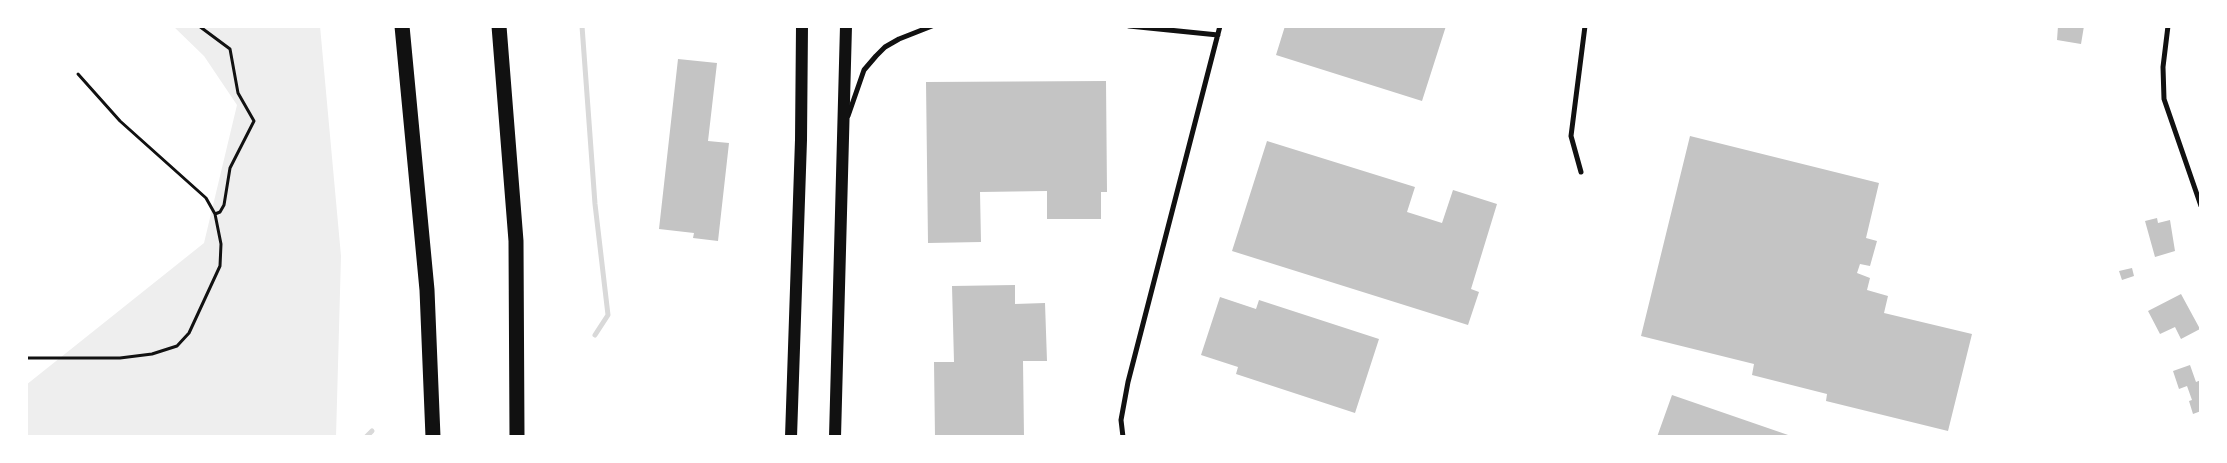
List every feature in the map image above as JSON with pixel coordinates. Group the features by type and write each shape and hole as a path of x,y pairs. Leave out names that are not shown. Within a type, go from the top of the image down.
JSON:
{"highway":[{"path":"402,26 428,290 433,437"},
{"path":"499,26 516,241 517,437"}],"main road":[{"path":"791,437 801,140 802,26"},
{"path":"835,437 846,26"}],"street":[{"path":"844,126 864,70 885,47 898,39 932,26"},
{"path":"1129,26 1218,35"},
{"path":"1123,437 1121,420 1128,382 1220,26"},
{"path":"1581,172 1571,136 1586,26"},
{"path":"2168,26 2163,67 2164,99 2201,206"}],"path":[{"path":"199,26 230,49 238,93 254,121 230,168 224,205 220,212 215,214"},
{"path":"26,358 120,358 152,354 177,346 190,333 220,266 221,244 215,214 206,198 120,121 78,74"}],"shaded area":[{"path":"173,26 320,26 341,256 336,437 26,437 26,385 204,243 237,105 204,56"}],"building":[{"path":"1285,26 1446,26 1422,101 1276,55"},
{"path":"2058,26 2084,26 2081,44 2057,40"},
{"path":"678,59 717,63 708,141 729,143 718,241 693,238 694,233 659,229"},
{"path":"1106,81 1107,192 1101,192 1101,219 1047,219 1047,191 980,192 981,242 928,243 926,82"},
{"path":"1690,136 1879,183 1866,238 1877,241 1870,266 1860,264 1857,273 1870,278 1867,290 1888,296 1884,313 1972,334 1948,431 1826,401 1827,394 1752,375 1754,364 1641,336"},
{"path":"1267,141 1415,187 1407,212 1442,223 1453,190 1497,204 1471,289 1479,292 1468,325 1232,251"},
{"path":"2157,218 2158,223 2170,220 2175,251 2155,257 2145,221"},
{"path":"2132,268 2134,276 2122,280 2119,271"},
{"path":"1015,285 1015,304 1045,303 1047,361 1023,361 1024,437 935,437 934,362 954,362 952,286"},
{"path":"2181,294 2200,329 2181,339 2175,327 2160,334 2148,311"},
{"path":"1220,297 1256,309 1259,300 1379,339 1355,413 1236,374 1238,367 1201,355"},
{"path":"2190,365 2196,382 2201,380 2201,411 2193,414 2189,401 2192,400 2187,386 2179,389 2173,371"},
{"path":"1672,395 1791,436 1791,437 1657,437"}],"waterway":[{"path":"582,26 595,204 608,315 595,335"},
{"path":"366,437 372,431"}]}
